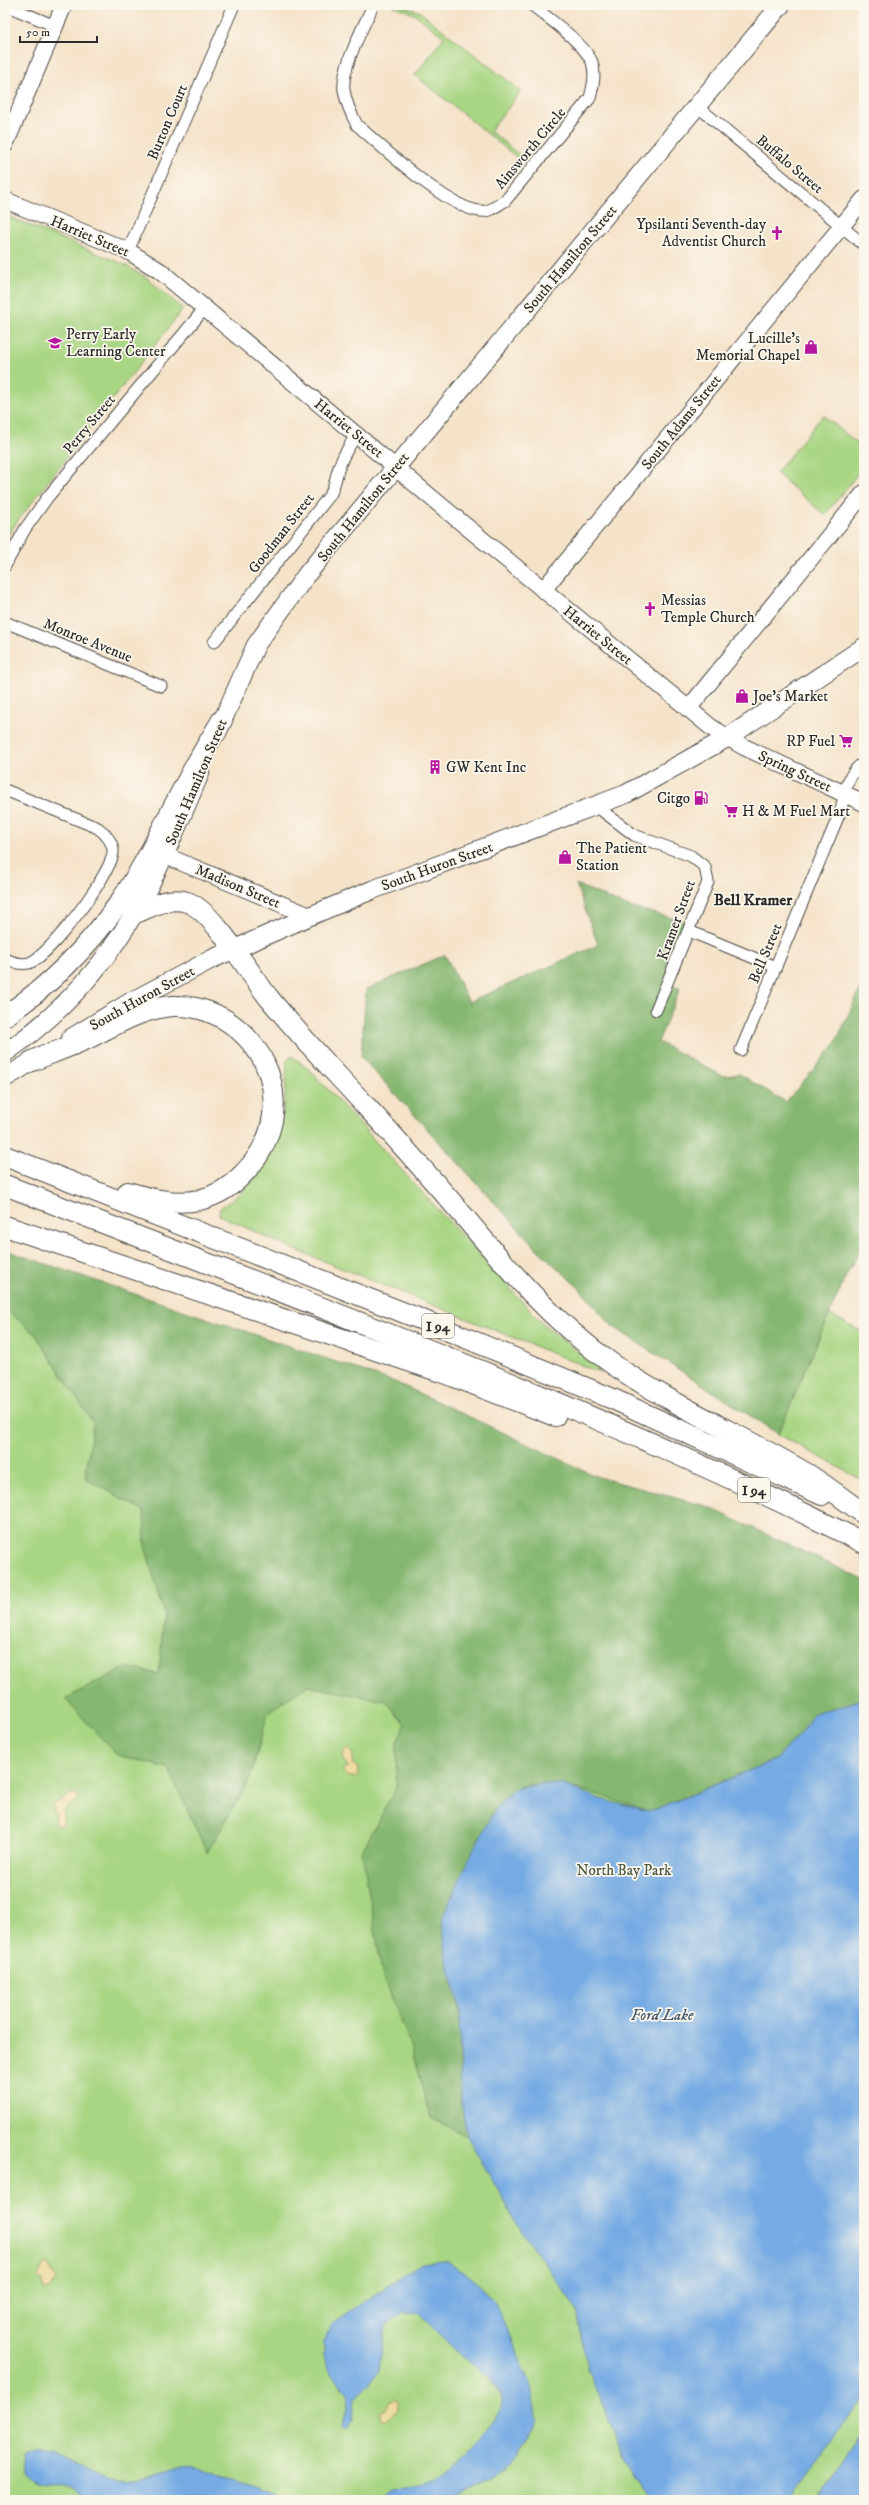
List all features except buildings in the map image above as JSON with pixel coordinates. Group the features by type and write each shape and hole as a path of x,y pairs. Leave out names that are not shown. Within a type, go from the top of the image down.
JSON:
{"highway":[{"path":"5,1016 65,968 89,942 118,905 141,869 187,780 222,720"},
{"path":"136,913 167,901 188,902 209,917 268,997 411,1154 510,1271 545,1308 611,1363 709,1420 802,1470 864,1514"},
{"path":"32,1061 90,1037 127,1018 152,1010 173,1006 199,1009 231,1022 248,1038 261,1054 268,1070 273,1088 274,1108 264,1148 253,1165 238,1180 218,1193 200,1200 178,1202 151,1199 110,1186 67,1181"},
{"name":"I 94","path":"5,1156 420,1319 613,1399 864,1514"},
{"name":"I 94","path":"5,1185 443,1354 643,1438 864,1543"},
{"path":"5,1226 447,1374 586,1427 643,1438"}],"main road":[{"name":"South Hamilton Street","path":"8,1051 55,1012 89,979 114,948 136,913 166,856 222,720 256,645 270,623 396,466 781,5"},
{"name":"South Huron Street","path":"5,1078 132,1001 233,951 372,890 626,794 667,773 727,738 864,647"}],"street":[{"path":"5,5 55,26"},
{"path":"5,145 64,5"},
{"name":"Burton Court","path":"128,251 234,5"},
{"name":"Ainsworth Circle","path":"373,5 347,69 344,89 349,109 363,130 449,201 468,210 486,211 505,201 590,98 595,79 591,62 576,42 532,5"},
{"name":"Buffalo Street","path":"697,106 864,244"},
{"name":"South Adams Street","path":"543,590 864,199"},
{"name":"Harriet Street","path":"5,200 128,251 160,271 396,466 543,590 688,709 727,738"},
{"name":"Perry Street","path":"5,566 25,529 47,498 205,308"},
{"name":"Goodman Street","path":"214,642 330,495 336,485 336,474 342,460 357,434"},
{"path":"688,709 864,493"},
{"name":"Monroe Avenue","path":"5,622 160,686"},
{"name":"Spring Street","path":"727,738 864,803"},
{"name":"Bell Street","path":"741,1050 841,810 844,794 852,772 864,762"},
{"path":"5,790 98,828 106,834 114,851 111,862 93,892 71,923 30,962 22,964 5,958"},
{"name":"Kramer Street","path":"596,806 634,835 691,856 705,867 708,882 656,1010"},
{"name":"Madison Street","path":"166,856 310,916"},
{"path":"689,931 776,967"}],"green space":[{"path":"392,5 400,5 420,12 521,91 490,131 522,157 520,160 415,75 444,37 416,15"},
{"path":"5,215 123,264 147,278 183,309 16,523 5,541"},
{"path":"823,415 864,449 864,466 825,515 776,473"},
{"path":"576,884 626,906 687,922 664,982 680,989 658,1042 723,1076 739,1074 786,1102 835,1044 864,981 864,1243 844,1280 778,1434 612,1326 579,1288 538,1250 361,1057 366,989 445,955 469,1002 598,945"},
{"path":"292,1056 311,1071 542,1323 598,1368 601,1373 279,1243 219,1215 220,1208 240,1194 267,1162 275,1144 280,1126 284,1105 287,1060"},
{"path":"5,1250 395,1382 598,1477 706,1506 864,1580 864,1699 813,1714 802,1732 777,1759 649,1812 597,1794 554,1785 535,1784 519,1787 507,1796 446,1957 459,2004 461,2101 467,2136 431,2118 407,2036 383,1979 362,1851 396,1788 397,1742 405,1725 386,1701 307,1686 268,1712 250,1779 207,1853 168,1768 117,1755 65,1699 126,1667 159,1674 164,1613 145,1546 144,1511 85,1478 93,1423 36,1335 5,1309"},
{"name":"North Bay Park","path":"5,1266 864,1622 864,2432 816,2500 5,2500"},
{"path":"829,1314 864,1333 864,1481 778,1434"}],"sand":[{"path":"348,1748 353,1755 352,1764 359,1768 357,1777 348,1777 343,1772 344,1768 349,1768 343,1759 344,1751"},
{"path":"73,1793 78,1795 79,1799 66,1808 63,1825 57,1826 54,1823 56,1815 52,1805"},
{"path":"48,2263 57,2280 51,2288 46,2290 43,2288 43,2280 38,2278 43,2265"},
{"path":"395,2401 398,2403 398,2409 386,2421 381,2420 380,2412 386,2409 390,2402"}],"water":[{"name":"Ford Lake","path":"864,1699 864,2400 838,2431 790,2500 651,2500 624,2461 606,2412 587,2370 577,2309 522,2232 467,2136 461,2101 459,2004 446,1957 442,1918 473,1850 494,1811 513,1789 540,1784 561,1784 600,1799 649,1812 777,1759 802,1732 813,1714"},
{"path":"446,2261 470,2277 494,2300 531,2385 537,2421 516,2458 490,2481 456,2500 381,2500 381,2497 390,2488 421,2486 437,2481 453,2470 473,2449 501,2409 501,2393 488,2376 454,2349 418,2313 404,2312 385,2327 379,2370 370,2385 355,2398 353,2419 346,2430 343,2428 349,2403 347,2393 332,2375 323,2356 323,2341 333,2323 421,2263"},
{"path":"864,2432 864,2500 816,2500 859,2438"},
{"path":"52,2448 75,2462 110,2478 138,2479 177,2471 196,2471 228,2477 253,2485 264,2489 277,2500 85,2500 77,2491 69,2487 62,2485 41,2484 33,2481 24,2474 23,2455 36,2449"}],"place":[{"name":"Ypsilanti Seventh-day Adventist Church","path":"777,233"},
{"name":"Perry Early Learning Center","path":"55,343"},
{"name":"Lucille's Memorial Chapel","path":"811,347"},
{"name":"Messias Temple Church","path":"650,609"},
{"name":"Joe's Market","path":"742,696"},
{"name":"RP Fuel","path":"846,741"},
{"name":"GW Kent Inc","path":"435,767"},
{"name":"Citgo","path":"701,798"},
{"name":"H & M Fuel Mart","path":"731,811"},
{"name":"The Patient Station","path":"565,857"}],"district":[{"name":"Bell Kramer","path":"753,899"}]}
